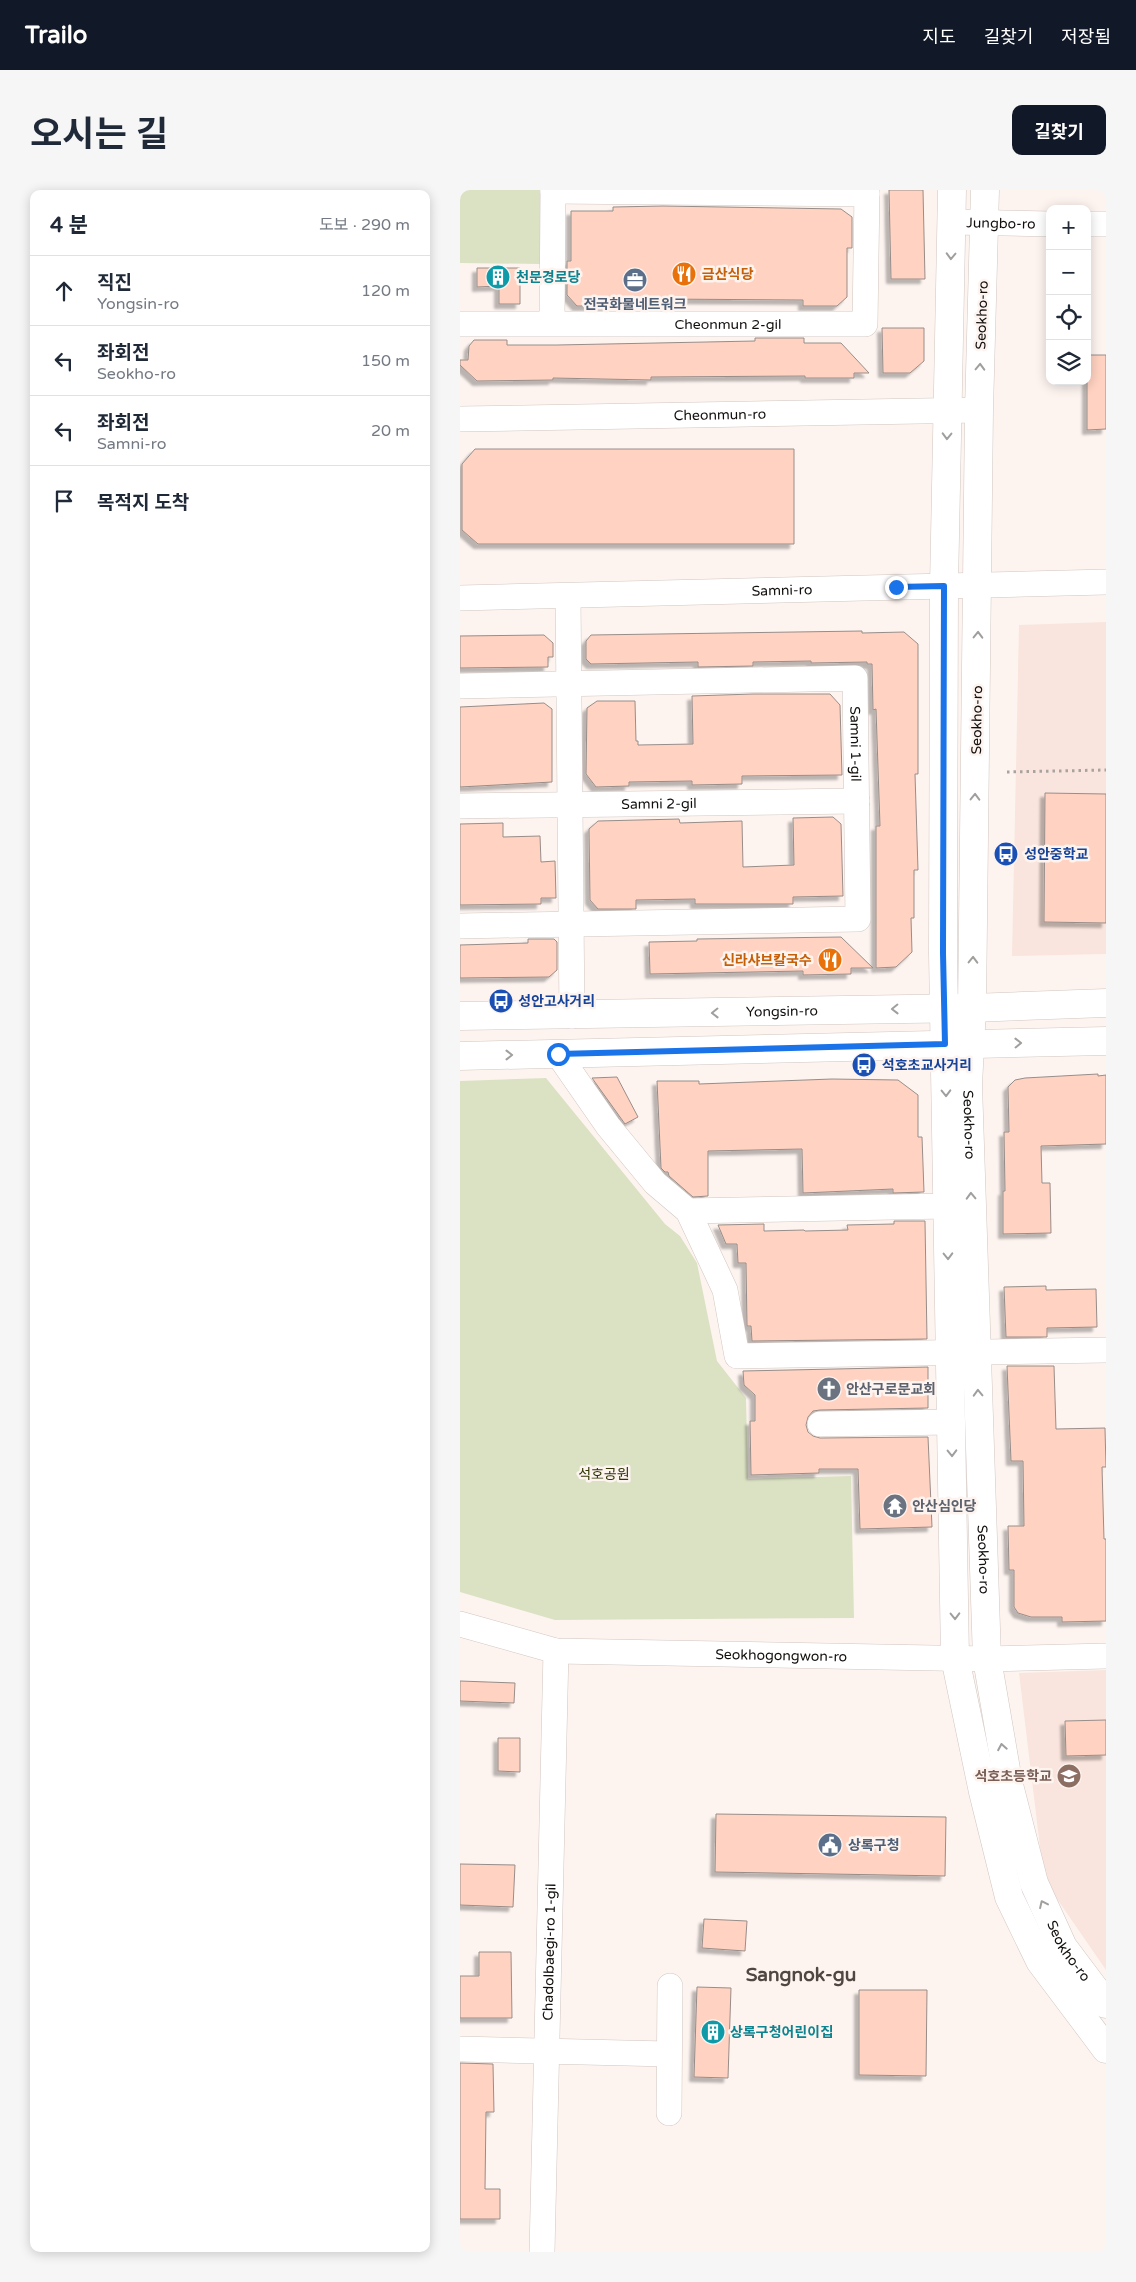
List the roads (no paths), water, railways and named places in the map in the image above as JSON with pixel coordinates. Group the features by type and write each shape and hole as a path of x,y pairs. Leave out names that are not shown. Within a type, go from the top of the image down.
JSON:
{"main road":[{"name":"Seokho-ro","path":"952,190 944,586 944,1008 957,1044 970,1151 987,1659 1008,1781 1034,1884 1063,1947 1106,2004"},
{"name":"Seokho-ro","path":"985,190 979,410 979,584 972,1008 957,1044 947,1206 955,1658 983,1792 1009,1897 1040,1962 1106,2049"},
{"name":"Yongsin-ro","path":"460,1016 572,1016 972,1008 1106,1003"},
{"path":"460,1056 1106,1041"}],"street":[{"name":"Cheonmun 2-gil","path":"460,324 865,324 867,192 553,190"},
{"path":"552,323 553,190"},
{"name":"Jungbo-ro","path":"952,222 1046,224"},
{"path":"1091,224 1106,224"},
{"name":"Cheonmun-ro","path":"460,419 947,409 979,410"},
{"name":"Samni-ro","path":"460,598 1106,582"},
{"path":"568,596 572,804 572,1016"},
{"name":"Samni 1-gil","path":"460,686 855,678 858,919 460,926"},
{"name":"Samni 2-gil","path":"460,806 857,801"},
{"path":"558,1054 608,1126 655,1183 688,1212 725,1290 737,1356 1106,1350"},
{"path":"688,1212 947,1206"},
{"path":"820,1424 952,1422"},
{"name":"Seokhogongwon-ro","path":"460,1624 556,1651 987,1659 1106,1656"},
{"name":"Chadolbaegi-ro 1-gil","path":"542,2252 556,1651"},
{"path":"669,2113 670,1986"},
{"path":"460,2049 668,2054"}],"place":[{"name":"금산식당","path":"684,274"},
{"name":"천문경로당","path":"498,277"},
{"name":"전국화물네트워크","path":"635,280"},
{"name":"성안중학교","path":"1006,854"},
{"name":"신라샤브칼국수","path":"830,960"},
{"name":"성안고사거리","path":"501,1001"},
{"name":"석호초교사거리","path":"864,1065"},
{"name":"안산구로문교회","path":"829,1389"},
{"name":"안산심인당","path":"895,1506"},
{"name":"석호초등학교","path":"1069,1776"},
{"name":"상록구청","path":"830,1845"},
{"name":"상록구청어린이집","path":"713,2032"}],"district":[{"name":"Sangnok-gu","path":"801,1975"}],"park label":[{"name":"석호공원","path":"604,1474"}]}
